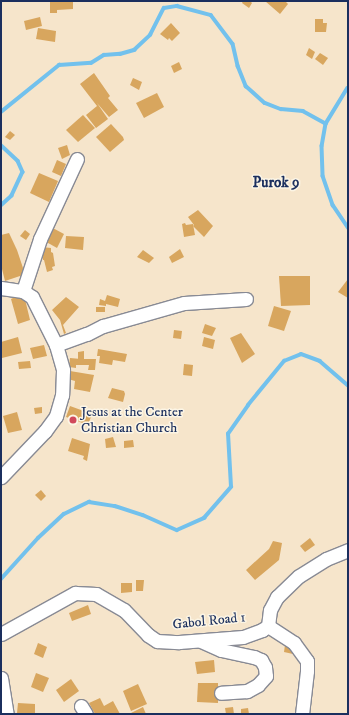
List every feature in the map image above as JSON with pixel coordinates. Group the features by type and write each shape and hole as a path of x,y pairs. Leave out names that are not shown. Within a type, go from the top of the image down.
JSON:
{"street":[{"path":"24,291 40,239 78,159"},
{"path":"1,288 24,291 32,297 56,345 63,370 62,395 56,416 45,431 1,477"},
{"path":"56,345 87,334 103,326 184,303 246,299"},
{"path":"302,714 307,679 307,661 294,643 268,626 270,610 277,597 300,576 326,559 348,550"},
{"name":"Gabol Road 1","path":"1,634 76,593 96,594 124,610 148,635 158,641 180,642 243,637 262,630 268,626"},
{"path":"201,641 221,650 262,660 266,667 266,676 258,685 248,691 221,692"},
{"path":"1,678 7,714"}],"building":[{"path":"50,1 73,1 73,9 57,10 57,13 50,13"},
{"path":"243,1 250,1 252,3 249,8 242,3"},
{"path":"265,1 285,1 288,4 280,14"},
{"path":"40,17 42,26 26,30 24,21"},
{"path":"315,19 323,19 323,23 327,23 326,32 315,32"},
{"path":"171,23 180,33 172,41 160,34"},
{"path":"38,28 56,31 55,42 36,39"},
{"path":"309,48 315,52 312,59 306,55"},
{"path":"320,53 328,58 323,65 315,59"},
{"path":"179,62 182,69 174,73 171,66"},
{"path":"94,73 110,96 108,98 118,110 109,117 97,103 108,119 96,128 86,115 97,106 80,84"},
{"path":"133,78 142,82 139,90 130,85"},
{"path":"157,93 164,107 144,118 136,103"},
{"path":"83,115 95,128 78,142 66,130"},
{"path":"111,124 124,140 110,152 96,137"},
{"path":"10,131 15,135 10,140 5,137"},
{"path":"67,145 70,155 62,159 58,148"},
{"path":"57,160 66,164 61,176 52,172"},
{"path":"39,173 58,181 49,202 30,193"},
{"path":"198,210 213,226 204,237 193,226 194,225 188,217"},
{"path":"185,223 186,225 193,224 195,235 184,237 182,224"},
{"path":"49,226 64,234 57,248 41,239"},
{"path":"25,230 30,234 26,240 20,236"},
{"path":"9,233 23,268 23,275 5,281 1,265 1,235"},
{"path":"66,236 84,237 83,250 65,248"},
{"path":"42,247 51,248 51,252 53,253 55,266 52,267 53,270 47,272 43,260"},
{"path":"180,249 184,257 172,263 169,257"},
{"path":"143,250 154,258 149,263 137,257"},
{"path":"279,276 310,276 310,305 281,306"},
{"path":"348,279 348,298 338,292"},
{"path":"12,294 24,295 30,320 18,324 11,299 13,298"},
{"path":"107,295 120,299 118,307 106,304 106,306 99,305 100,299 105,301"},
{"path":"66,297 79,307 63,325 66,333 64,334 60,320 52,310"},
{"path":"274,306 291,311 284,331 268,326"},
{"path":"96,307 105,307 105,312 96,312"},
{"path":"205,324 216,328 212,336 202,333"},
{"path":"174,330 182,331 181,339 173,338"},
{"path":"241,333 255,354 242,363 230,338"},
{"path":"18,337 22,353 2,358 1,342"},
{"path":"204,337 215,340 213,349 202,346"},
{"path":"44,345 47,356 33,359 30,348"},
{"path":"98,349 127,354 125,362 113,360 112,365 99,363 100,356 97,356"},
{"path":"84,351 84,359 96,359 95,370 88,370 89,365 76,365 76,368 69,367 70,358 78,359 78,352"},
{"path":"30,361 31,368 19,369 18,362"},
{"path":"184,364 193,365 192,376 183,375"},
{"path":"70,371 94,375 90,392 74,389 75,381 68,379"},
{"path":"112,388 124,391 125,394 123,402 108,398"},
{"path":"70,406 92,414 88,425 66,417"},
{"path":"42,407 42,413 35,414 34,408"},
{"path":"17,412 22,430 8,433 3,416"},
{"path":"113,437 116,447 106,448 105,439"},
{"path":"72,438 90,444 87,461 83,459 84,456 68,451"},
{"path":"133,440 134,447 124,448 124,441"},
{"path":"41,490 46,496 41,501 35,495"},
{"path":"310,538 315,545 305,552 300,546"},
{"path":"273,541 282,543 279,560 255,580 246,570 269,549"},
{"path":"136,580 144,580 143,591 136,591"},
{"path":"121,583 132,583 132,592 121,593"},
{"path":"88,605 91,614 72,621 69,613"},
{"path":"38,643 47,647 43,658 34,654"},
{"path":"285,645 294,647 293,654 284,652"},
{"path":"214,660 215,672 197,674 195,662"},
{"path":"36,673 49,678 43,692 31,687"},
{"path":"71,679 79,691 64,702 56,690"},
{"path":"198,683 218,683 218,703 197,702"},
{"path":"138,684 147,704 131,711 123,691"},
{"path":"100,698 104,706 113,701 120,714 95,714 89,703"},
{"path":"18,703 35,704 35,714 17,713"},
{"path":"143,707 146,714 129,714"},
{"path":"233,707 234,714 226,714 225,708"},
{"path":"248,708 249,714 241,714 241,709"}],"waterway":[{"path":"1,112 59,65 91,63 104,55 120,54 134,50 150,35 164,8 177,6 211,15 233,44 238,66 246,86 265,103 281,109 303,111 326,124"},
{"path":"348,88 326,124 322,146 323,176 333,205 348,227"},
{"path":"1,145 18,161 23,172 12,196 1,206"},
{"path":"1,579 38,538 64,514 89,502 115,506 143,515 177,530 204,518 231,487 228,434 248,405 284,361 301,354 320,361 348,385"}],"place":[{"name":"Jesus at the Center Christian Church","path":"73,420"}],"district":[{"name":"Purok 9","path":"276,183"}]}
